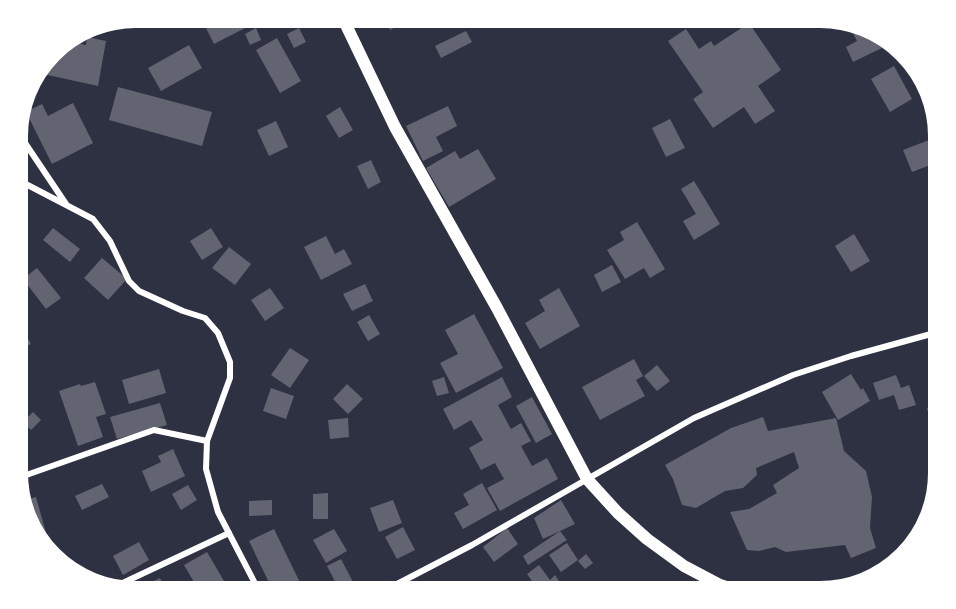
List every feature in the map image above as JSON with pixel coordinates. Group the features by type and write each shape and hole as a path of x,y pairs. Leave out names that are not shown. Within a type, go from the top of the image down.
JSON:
{"main road":[{"path":"346,24 395,127 491,298 587,479 618,513 647,539 684,567 720,585"}],"street":[{"path":"24,141 68,207"},
{"path":"24,184 93,219 110,241 129,281 139,291 183,311 205,318 218,333 230,362 230,378 207,441 206,469 219,512 255,585"},
{"path":"395,585 472,545 694,418 793,375 932,334"},
{"path":"24,476 154,430 207,441"},
{"path":"121,584 229,533"}],"building":[{"path":"204,24 253,24 214,44"},
{"path":"387,24 402,24 390,30"},
{"path":"750,24 781,70 758,86 775,111 755,124 744,107 713,128 693,99 703,92 668,41 686,29 699,49 711,41 714,46"},
{"path":"256,28 261,40 250,45 245,34"},
{"path":"299,28 306,42 294,48 287,34"},
{"path":"856,30 879,41 882,48 853,62 846,47 857,41 852,31"},
{"path":"466,31 472,42 441,58 435,46"},
{"path":"87,37 106,41 98,86 43,74 68,47 75,43 86,45"},
{"path":"277,38 301,81 280,93 256,50"},
{"path":"189,45 202,68 161,91 148,68"},
{"path":"894,66 912,99 890,112 871,79"},
{"path":"118,87 212,112 202,146 109,120"},
{"path":"73,103 93,143 52,164 27,113 42,104 48,116"},
{"path":"448,106 457,126 436,137 443,151 423,161 406,126"},
{"path":"340,107 353,130 339,138 326,116"},
{"path":"670,119 685,148 666,157 652,128"},
{"path":"276,121 288,147 269,156 257,130"},
{"path":"932,139 932,164 912,172 903,150"},
{"path":"478,149 496,179 449,207 426,168 455,151 460,159"},
{"path":"371,160 381,182 368,189 357,166"},
{"path":"694,181 720,224 694,240 683,221 696,214 681,189"},
{"path":"637,222 665,269 650,278 644,268 625,279 607,250 624,240 620,232"},
{"path":"53,228 80,249 70,262 43,240"},
{"path":"211,228 223,247 202,260 190,241"},
{"path":"854,234 870,261 851,272 835,246"},
{"path":"326,236 335,254 344,249 352,264 321,280 304,247"},
{"path":"229,247 251,264 235,285 212,268"},
{"path":"102,258 127,279 108,300 84,278"},
{"path":"612,265 621,282 602,292 594,275"},
{"path":"37,268 61,298 46,309 24,278"},
{"path":"365,284 373,301 352,311 343,294"},
{"path":"270,288 284,308 265,321 251,300"},
{"path":"559,288 580,326 540,349 525,323 545,311 539,300"},
{"path":"474,314 503,368 456,393 440,363 458,354 445,330"},
{"path":"369,315 380,334 368,341 357,322"},
{"path":"24,331 31,344 24,347"},
{"path":"290,348 309,360 290,388 271,375"},
{"path":"932,352 932,367 928,353"},
{"path":"634,359 643,376 636,380 645,396 600,420 582,387"},
{"path":"657,365 670,381 657,391 644,376"},
{"path":"159,369 166,393 129,404 122,380"},
{"path":"851,374 870,401 838,420 822,392"},
{"path":"896,375 901,388 909,385 916,405 899,410 894,395 879,400 873,383"},
{"path":"444,377 449,393 437,396 432,381"},
{"path":"502,377 512,397 498,405 511,429 521,423 531,441 521,446 532,466 547,458 558,479 500,511 487,488 504,479 495,463 481,470 469,448 483,440 471,420 454,430 443,409"},
{"path":"95,382 106,414 96,417 103,437 78,446 59,391"},
{"path":"347,384 363,399 348,414 333,399"},
{"path":"271,388 294,396 286,419 263,411"},
{"path":"532,397 552,434 536,443 516,406"},
{"path":"160,403 167,425 117,439 110,417"},
{"path":"932,407 932,428 927,408"},
{"path":"33,412 41,420 31,430 24,421"},
{"path":"763,417 768,431 836,418 844,451 866,471 872,497 870,528 876,548 851,558 845,545 786,552 775,547 759,551 747,550 730,512 749,509 777,493 773,485 799,468 794,452 756,468 757,475 743,488 725,491 696,508 682,505 673,479 665,465 731,428"},
{"path":"348,418 349,437 330,439 328,420"},
{"path":"173,449 185,476 151,492 142,471 161,462 158,456"},
{"path":"482,483 497,510 463,529 454,513 469,505 463,494"},
{"path":"102,484 109,497 82,510 75,496"},
{"path":"188,485 197,500 181,510 172,494"},
{"path":"328,493 328,519 313,519 313,494"},
{"path":"36,497 48,540 39,529 28,500"},
{"path":"272,500 272,515 249,516 249,501"},
{"path":"393,500 402,523 379,532 370,508"},
{"path":"561,500 575,524 543,539 534,518"},
{"path":"403,527 415,550 397,559 385,537"},
{"path":"507,528 518,544 494,562 483,547"},
{"path":"274,529 301,585 270,585 249,541"},
{"path":"334,529 347,551 326,563 313,540"},
{"path":"560,531 567,540 528,565 523,556"},
{"path":"139,542 149,560 123,575 113,556"},
{"path":"567,543 578,560 561,572 549,555"},
{"path":"207,552 224,581 217,585 196,585 184,565"},
{"path":"586,554 593,563 585,569 578,561"},
{"path":"341,559 353,582 347,585 337,585 327,566"},
{"path":"539,565 550,580 555,575 562,585 535,585 527,574"},
{"path":"160,578 164,585 146,585"}]}
